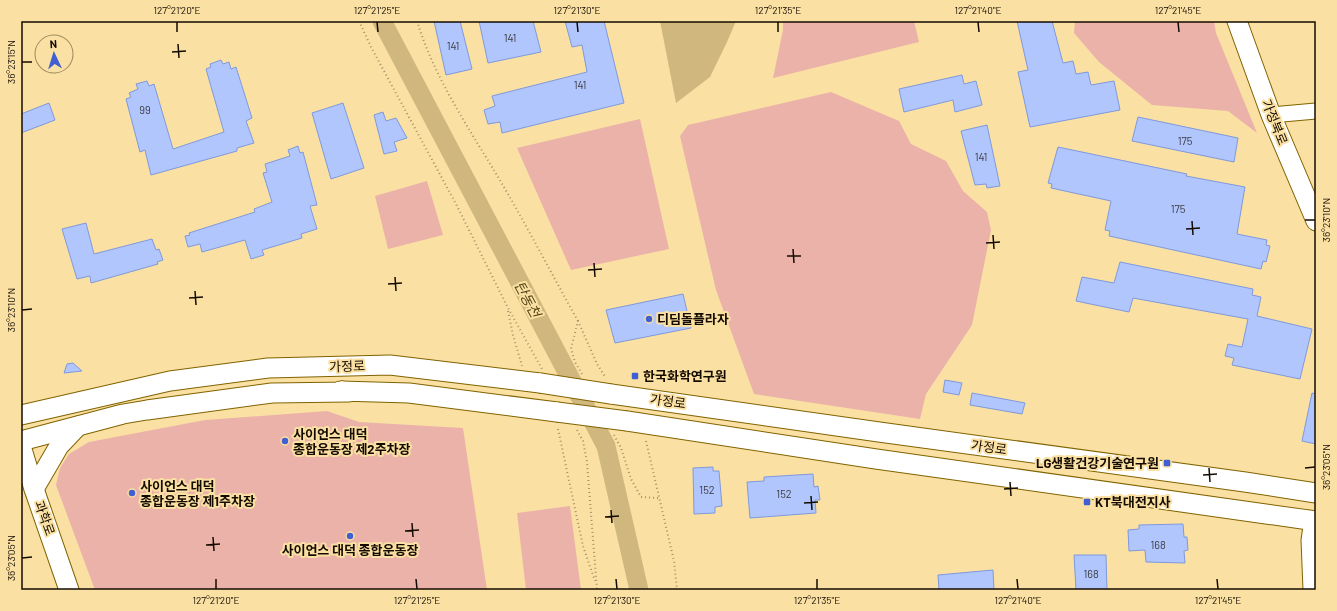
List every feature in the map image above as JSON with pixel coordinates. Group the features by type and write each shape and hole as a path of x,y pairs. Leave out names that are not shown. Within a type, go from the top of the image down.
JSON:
{"main road":[{"name":"가정북로","path":"1237,21 1271,115 1316,221"},
{"name":"가정로","path":"21,415 170,381 268,368 390,364 541,376 611,394 1316,493"},
{"name":"가정로","path":"21,441 123,414 272,393 349,392 340,390 409,393 558,420 628,421 876,459 1314,521"},
{"path":"28,485 78,426"},
{"name":"과학로","path":"21,446 28,485 69,590"}],"street":[{"path":"1271,115 1316,111"},
{"path":"1311,590 1309,540 1314,521"}],"path":[{"path":"359,21 371,47 456,204 541,376"},
{"path":"417,21 432,63 578,321"},
{"path":"508,308 513,335 523,367"},
{"path":"558,420 583,546 596,585"},
{"path":"576,428 583,441 587,462 597,590"},
{"path":"646,441 674,562 677,590"}],"shaded area":[{"path":"660,21 736,21 710,77 676,103"},
{"path":"783,21 914,21 919,42 773,78 783,30"},
{"path":"1075,21 1214,21 1216,33 1257,133 1228,111 1152,105 1099,62 1074,33"},
{"path":"831,92 899,121 911,144 946,161 963,191 987,212 991,230 972,325 926,394 920,419 754,394 716,290 680,136 688,125"},
{"path":"640,119 669,249 571,270 517,148"},
{"path":"427,181 443,235 388,249 375,196"},
{"path":"327,411 359,422 463,428 487,590 95,590 56,485 60,468 69,454 89,442 205,420"},
{"path":"570,506 581,590 526,590 517,513"}],"building":[{"path":"434,21 460,21 472,69 446,75"},
{"path":"479,21 533,21 541,52 488,63"},
{"path":"565,21 604,21 624,103 502,133 500,122 488,124 484,110 495,106 492,96 587,72 582,45 572,47"},
{"path":"1017,21 1052,21 1063,63 1073,61 1076,74 1088,72 1091,85 1114,81 1120,110 1030,127 1018,72 1028,70"},
{"path":"221,60 223,64 229,62 231,69 236,67 252,118 246,121 254,143 237,148 237,151 151,175 145,150 140,152 126,99 131,97 129,93 138,89 136,84 147,81 149,86 154,84 173,149 224,132 206,69 211,67 210,64"},
{"path":"962,75 964,84 976,81 982,105 955,112 953,100 904,112 899,89"},
{"path":"49,103 55,120 21,133 21,114"},
{"path":"343,103 364,168 331,179 312,113"},
{"path":"383,112 386,121 396,118 407,138 394,142 397,151 384,154 374,115"},
{"path":"1138,117 1238,138 1234,162 1132,141"},
{"path":"987,125 1000,186 987,188 986,184 975,185 961,131"},
{"path":"298,146 300,153 303,152 317,205 310,206 317,229 301,234 302,238 262,250 264,255 251,259 245,240 202,252 200,244 188,247 185,236 190,235 189,233 255,212 254,209 272,202 263,173 267,172 265,164 290,156 288,150"},
{"path":"1058,147 1187,174 1186,176 1245,187 1237,234 1267,240 1266,245 1270,246 1266,262 1263,261 1261,269 1109,236 1110,231 1105,230 1111,201 1051,188 1052,184 1048,183"},
{"path":"86,223 94,254 152,239 156,250 159,249 163,260 157,262 158,264 91,283 90,276 77,279 62,229"},
{"path":"1120,262 1253,289 1252,295 1261,297 1257,316 1312,329 1300,379 1232,365 1234,358 1225,356 1228,344 1242,347 1248,319 1133,298 1129,312 1076,301 1082,277 1114,283"},
{"name":"디딤돌플라자","path":"683,294 691,328 615,343 606,310"},
{"path":"73,363 82,371 64,373 67,364"},
{"path":"945,380 962,383 959,395 943,392"},
{"path":"972,393 1025,403 1022,414 970,405"},
{"path":"1312,393 1316,394 1316,444 1302,441"},
{"path":"713,467 713,471 719,471 722,506 715,507 715,513 694,514 693,468"},
{"path":"813,474 814,487 818,486 820,500 815,500 816,513 750,518 747,482 764,481 764,477"},
{"path":"1183,524 1184,537 1187,537 1188,550 1184,551 1185,563 1146,562 1145,550 1129,551 1128,530 1139,529 1139,525"},
{"path":"1074,555 1106,555 1107,590 1076,590"},
{"path":"993,570 994,590 939,590 938,575"}],"waterway":[{"name":"탄동천","path":"382,21 606,446 639,590"}],"place":[{"name":"디딤돌플라자","path":"649,319"},
{"name":"한국화학연구원","path":"635,376"},
{"name":"사이언스 대덕 종합운동장 제2주차장","path":"285,441"},
{"name":"LG생활건강기술연구원","path":"1167,463"},
{"name":"사이언스 대덕 종합운동장 제1주차장","path":"132,493"},
{"name":"KT북대전지사","path":"1087,502"},
{"name":"사이언스 대덕 종합운동장","path":"350,536"}]}
